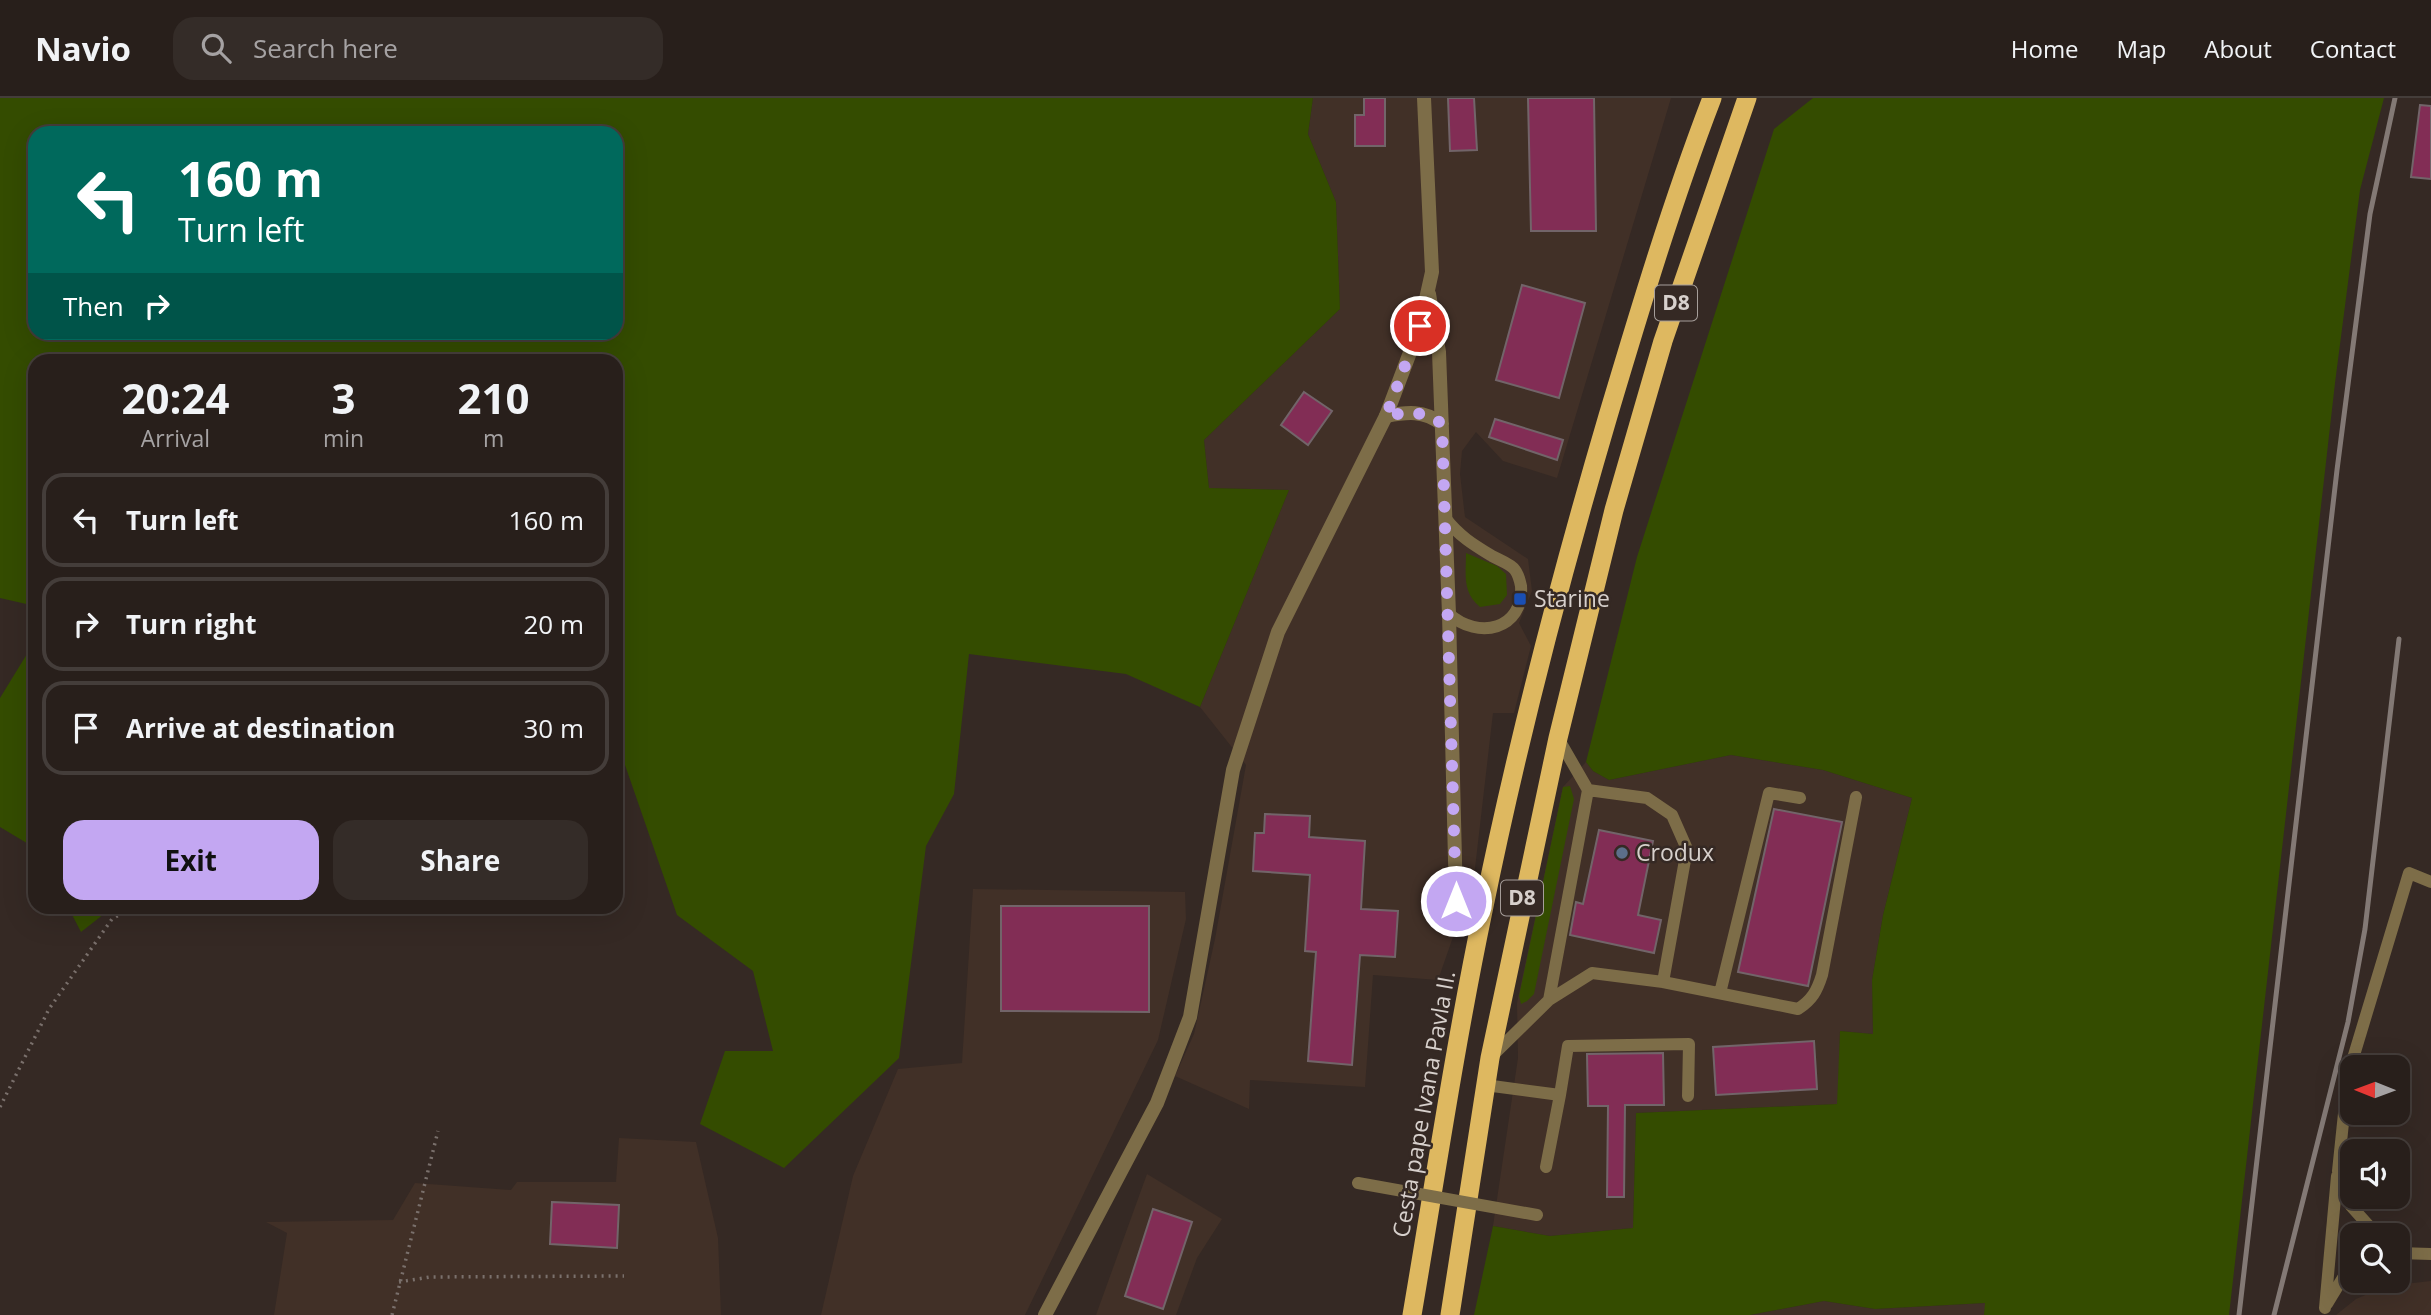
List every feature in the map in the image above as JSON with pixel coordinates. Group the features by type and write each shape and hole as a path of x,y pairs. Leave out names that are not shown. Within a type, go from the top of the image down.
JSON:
{"highway":[{"name":"Cesta pape Ivana Pavla II.","path":"1412,1315 1485,899 1524,724 1586,493 1636,323 1690,155 1712,98"},
{"name":"D8","path":"1450,1315 1490,1058 1517,919 1558,738 1614,510 1663,341 1747,98"}],"street":[{"path":"1045,1315 1157,1103 1190,1017 1233,770 1278,632 1386,416 1420,326 1429,295 1432,245 1424,98"},
{"path":"1429,295 1436,325 1442,424 1456,901"},
{"path":"1386,416 1418,413 1432,416 1442,424"}],"lane":[{"path":"1446,519 1462,537 1515,569 1521,583 1514,614 1505,624 1489,630 1476,628 1460,623 1449,614"},
{"path":"1549,1000 1588,790 1558,738"},
{"path":"1588,790 1647,799 1672,815 1687,849 1663,982"},
{"path":"1720,993 1769,793 1800,798"},
{"path":"1490,1058 1549,1000 1592,973 1663,982 1798,1009 1817,993 1856,797"},
{"path":"2324,1311 2348,1075 2409,873 2431,882"},
{"path":"1546,1167 1569,1046 1689,1044 1688,1096"},
{"path":"1485,1085 1560,1094"},
{"path":"2338,1171 2351,1206 2366,1223"},
{"path":"1358,1183 1537,1215"},
{"path":"2410,1253 2431,1254"},
{"path":"2324,1311 2340,1283"}],"path":[{"path":"0,1107 49,1009 112,919 120,914"},
{"path":"392,1315 438,1131"},
{"path":"399,1282 430,1277 624,1276"}],"shaded area":[{"path":"1313,98 1671,98 1557,478 1503,461 1476,432 1462,451 1460,474 1465,517 1528,559 1532,591 1519,623 1531,646 1514,713 1493,713 1474,877 1438,980 1373,975 1365,1087 1250,1080 1249,1109 1175,1076 1194,1034 1215,939 1246,765 1200,707 1289,490 1209,488 1204,440 1340,309 1336,202 1308,134"},
{"path":"1731,755 1823,770 1912,798 1883,915 1872,980 1873,1034 1840,1031 1838,1104 1636,1113 1633,1228 1550,1236 1493,1226 1518,1058 1517,1003 1563,787 1586,762 1593,771 1609,780"},
{"path":"973,889 1185,892 1186,919 1158,1040 1025,1315 821,1315 853,1176 898,1069 962,1063"},
{"path":"619,1138 696,1142 718,1238 721,1315 274,1315 287,1233 266,1222 393,1220 415,1183 511,1190 517,1182 616,1182"},
{"path":"1147,1174 1222,1219 1197,1258 1176,1315 1096,1315"},
{"path":"2431,1281 2431,1315 2336,1315 2356,1299 2370,1293 2410,1293 2410,1283"},
{"path":"1824,1301 1875,1309 1986,1303 1984,1315 1750,1315"}],"green space":[{"path":"0,98 1313,98 1308,134 1336,202 1340,309 1204,440 1209,488 1289,490 1200,707 1126,674 969,654 954,794 926,846 899,1058 784,1168 700,1124 725,1051 773,1051 753,971 677,915 623,759 623,354 28,354 28,604 0,598"},
{"path":"1813,98 2384,98 2360,190 2335,383 2229,1315 1984,1315 1985,1303 1875,1309 1824,1301 1750,1315 1474,1315 1493,1226 1550,1236 1633,1228 1636,1113 1837,1104 1840,1031 1873,1034 1872,980 1883,915 1912,798 1823,770 1731,755 1609,780 1593,771 1586,762 1637,557 1774,129"},
{"path":"1466,553 1497,566 1506,574 1507,595 1500,604 1480,607 1470,595 1466,583"},
{"path":"28,652 28,844 0,827 0,698"},
{"path":"1570,786 1574,799 1534,994 1521,1004 1519,996 1563,787"},
{"path":"72,914 104,914 81,932"}],"building":[{"path":"1364,98 1385,98 1385,146 1355,146 1355,115 1364,115"},
{"path":"1448,98 1474,98 1477,150 1450,151"},
{"path":"1528,98 1594,98 1596,231 1531,231"},
{"path":"2420,105 2431,106 2431,179 2411,177"},
{"path":"1522,285 1585,303 1559,398 1496,380"},
{"path":"1304,392 1332,411 1308,445 1281,425"},
{"path":"1495,419 1563,440 1557,460 1489,437"},
{"path":"1774,809 1842,822 1808,986 1738,972"},
{"path":"1265,814 1310,816 1309,837 1365,841 1361,909 1398,911 1395,957 1360,955 1352,1065 1308,1061 1316,952 1305,951 1310,875 1253,871 1255,833 1264,833"},
{"path":"1599,830 1653,841 1638,915 1661,920 1654,953 1570,935 1576,902 1583,904"},
{"path":"1001,906 1149,906 1149,1012 1001,1011"},
{"path":"1814,1041 1817,1089 1716,1095 1713,1047"},
{"path":"1663,1053 1664,1105 1625,1105 1624,1197 1607,1197 1608,1106 1588,1106 1587,1054"},
{"path":"552,1202 619,1205 617,1248 550,1244"},
{"path":"1153,1209 1192,1222 1163,1309 1125,1296"}],"railway":[{"path":"2239,1315 2337,470 2370,214 2395,98"},
{"path":"2274,1315 2348,1022 2365,929 2399,639"}],"place":[{"name":"Starine","path":"1520,599"},
{"name":"Crodux","path":"1622,853"}],"route":[{"path":"1420,326 1386,416 1403,412 1418,413 1432,416 1442,424 1456,901"}]}
